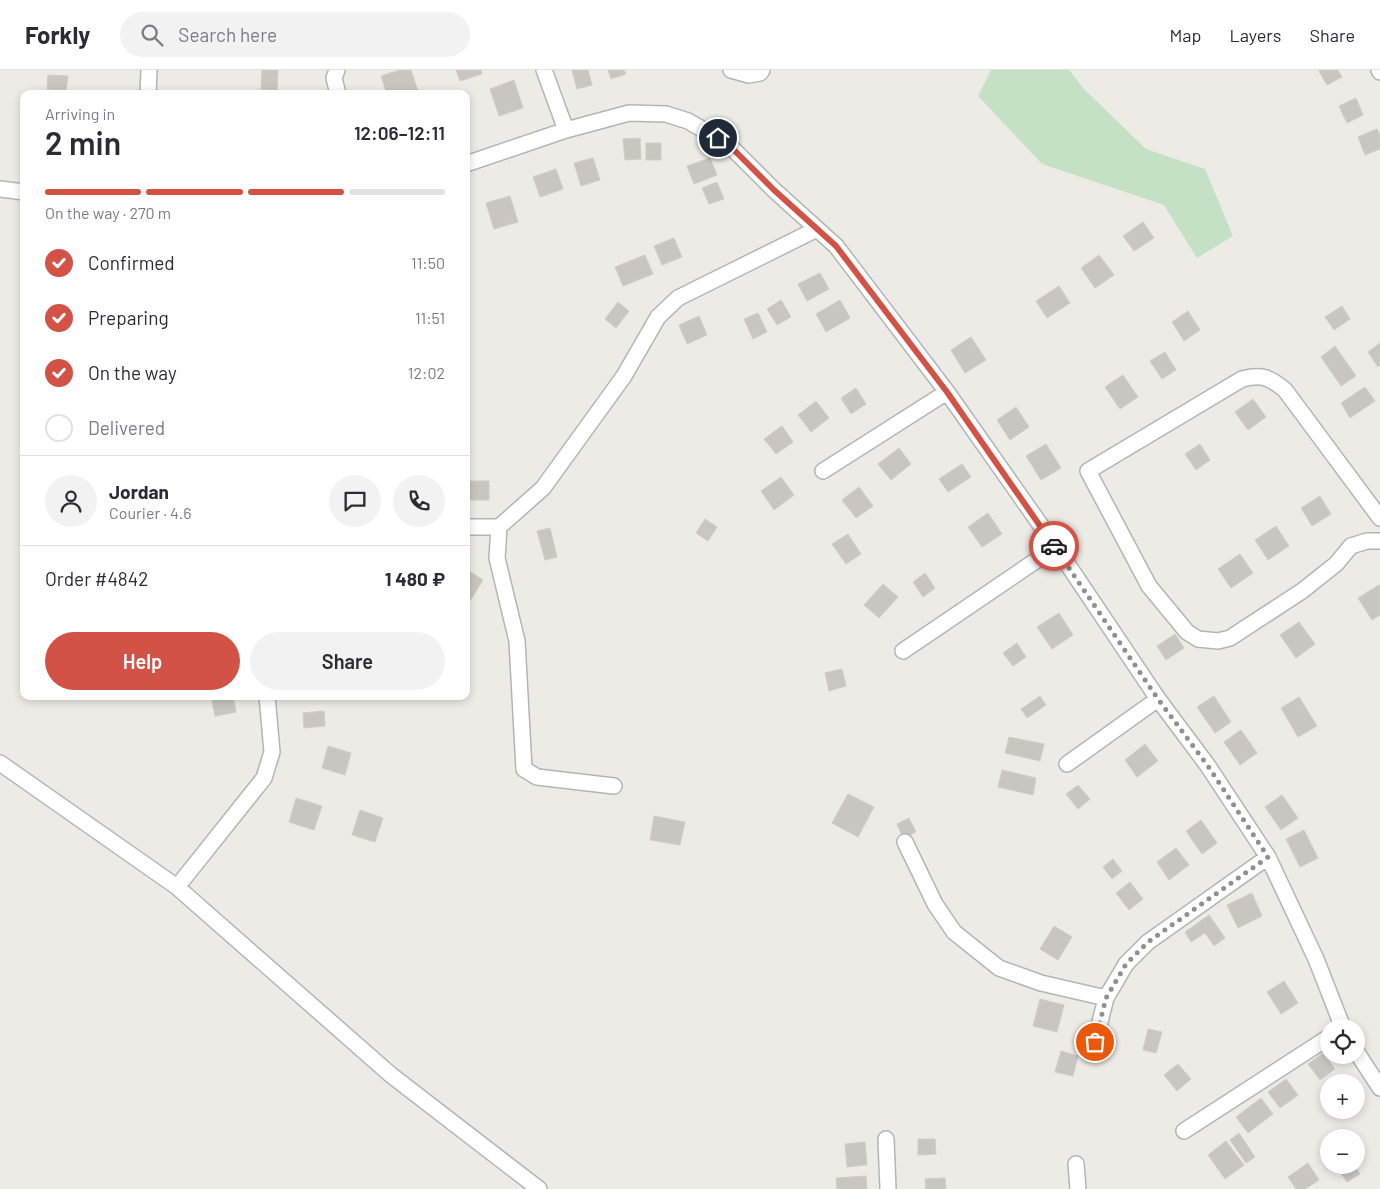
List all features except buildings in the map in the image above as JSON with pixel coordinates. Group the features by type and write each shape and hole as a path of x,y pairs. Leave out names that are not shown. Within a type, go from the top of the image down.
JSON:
{"street":[{"path":"148,90 149,70"},
{"path":"337,70 334,78 337,90"},
{"path":"544,70 566,130"},
{"path":"731,70 749,75 760,73 762,70"},
{"path":"470,163 566,130 628,113 666,114 688,121 728,144 774,190 836,246 947,392 1056,547 1158,699 1208,766 1268,857 1316,960 1339,1019"},
{"path":"0,189 20,192"},
{"path":"470,527 499,527 543,488 624,376 658,317 678,298 817,229"},
{"path":"1380,518 1285,390 1273,380 1257,376 1242,379 1088,471 1149,586 1187,632 1198,639 1218,641 1230,638 1302,591 1336,564 1351,546 1367,541 1380,541"},
{"path":"823,471 947,392"},
{"path":"499,527 497,558 517,642 524,769 536,777 614,786"},
{"path":"903,651 1056,547"},
{"path":"1067,764 1158,699"},
{"path":"177,887 264,778 272,752 266,700"},
{"path":"0,763 177,887 391,1075 539,1189"},
{"path":"905,842 935,904 954,932 999,968 1041,983 1106,998"},
{"path":"1095,1042 1106,998 1126,964 1148,942 1268,857"},
{"path":"1184,1131 1320,1042"},
{"path":"1364,1064 1380,1088"},
{"path":"886,1139 888,1189"},
{"path":"1076,1164 1078,1189"}],"green space":[{"path":"991,70 1069,70 1085,90 1146,149 1205,169 1233,236 1197,258 1164,205 1042,164 978,96"}],"way so far":[{"path":"1054,546 1158,699 1208,766 1268,857 1148,942 1126,964 1106,998 1095,1042"}],"route":[{"path":"718,138 728,144 774,190 836,246 947,392 1054,546"}]}
